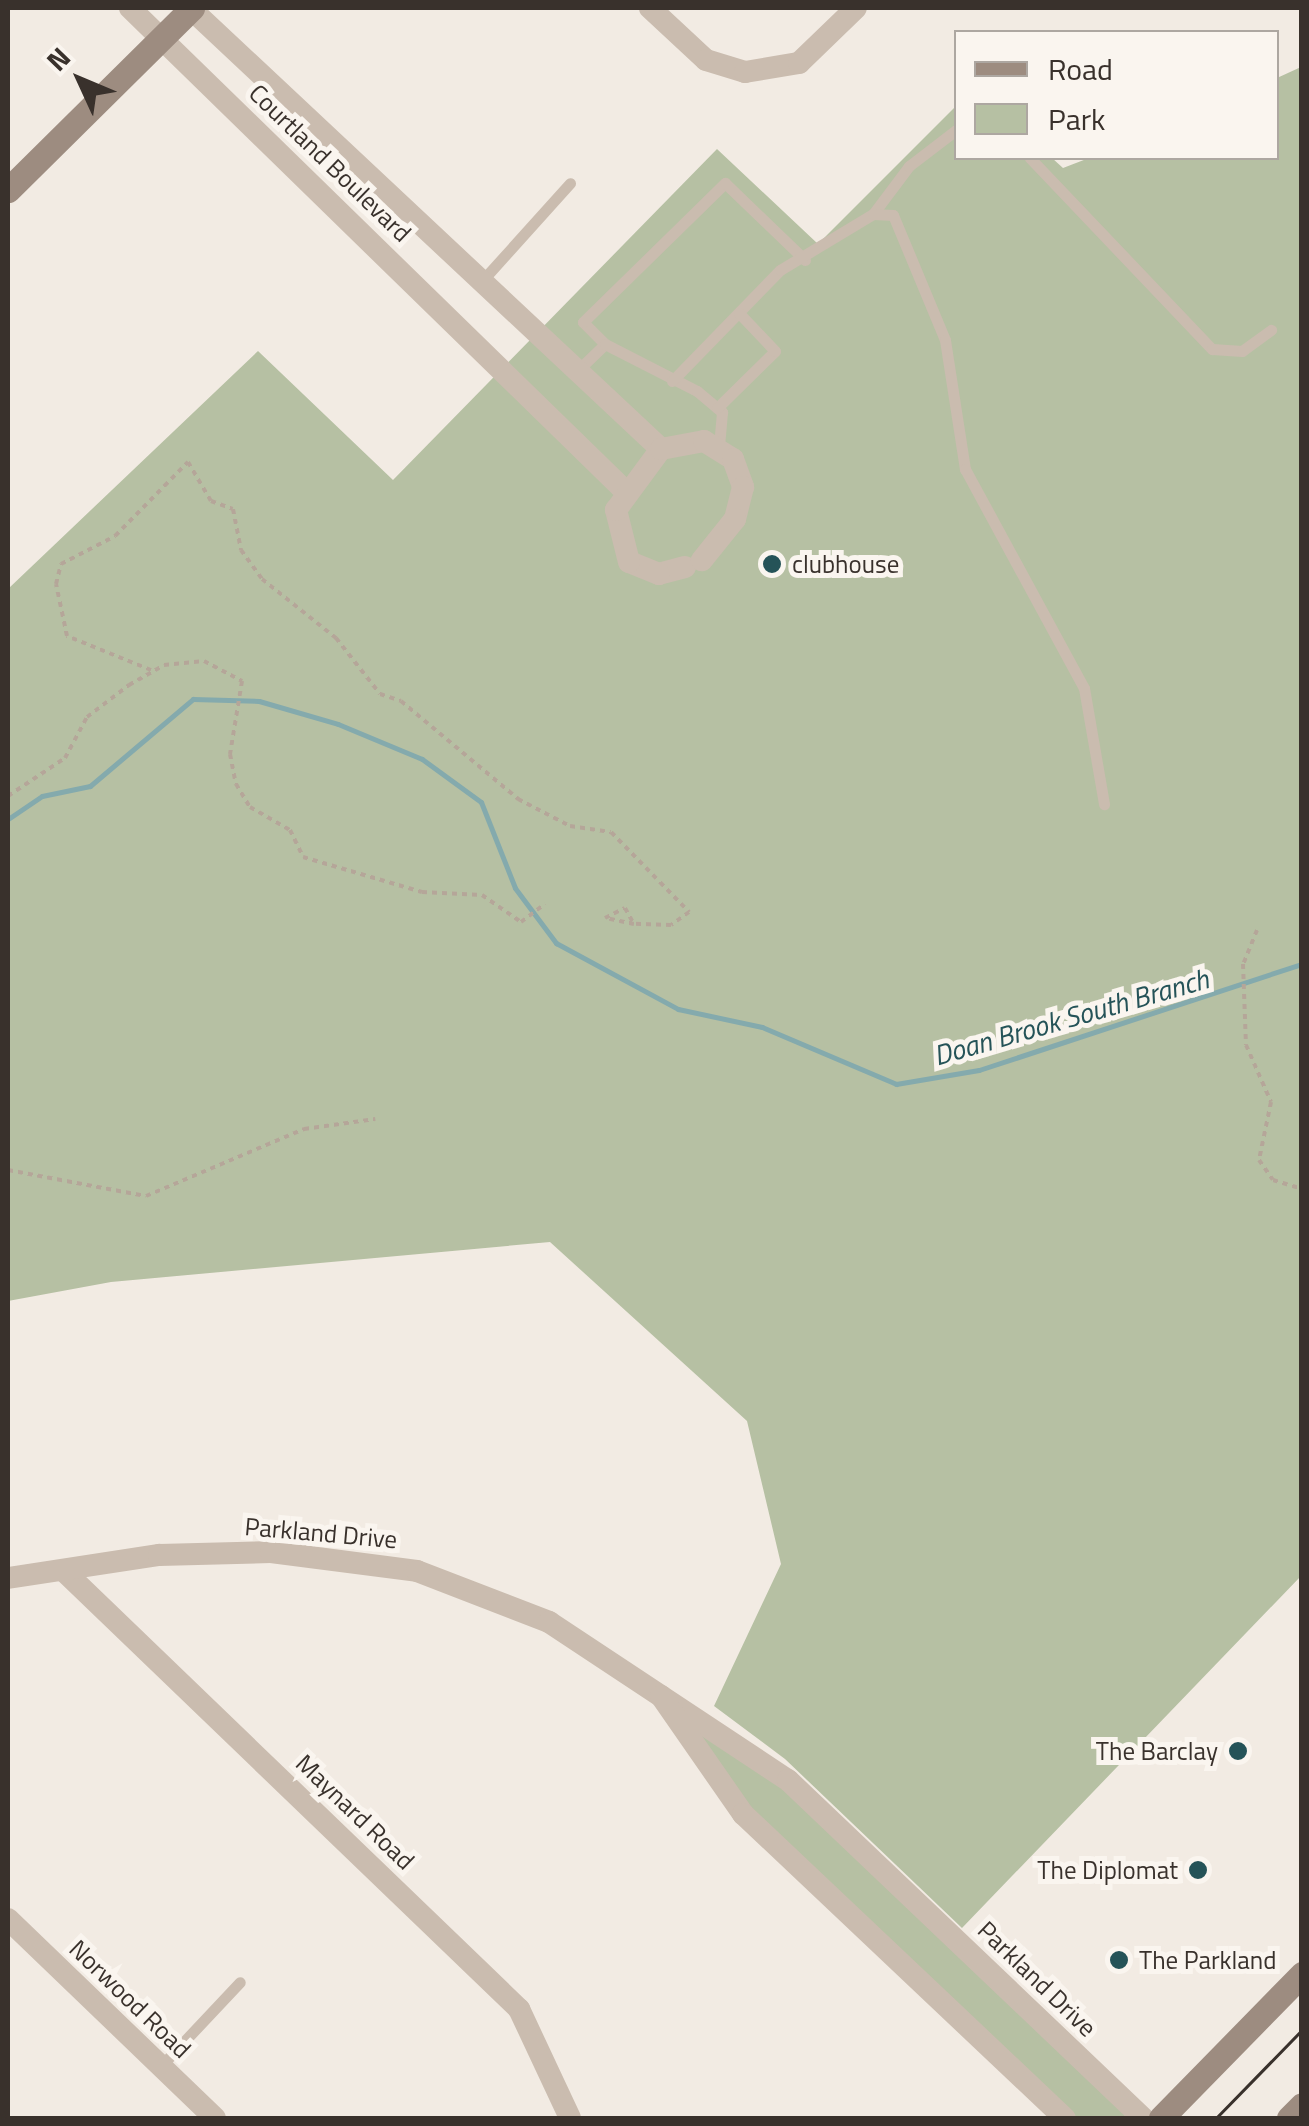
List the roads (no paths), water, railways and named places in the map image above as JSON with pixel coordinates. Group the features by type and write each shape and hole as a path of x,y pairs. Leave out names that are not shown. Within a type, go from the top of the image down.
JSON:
{"street":[{"name":"Courtland Boulevard","path":"130,8 493,357 623,489"},
{"name":"Courtland Boulevard","path":"191,8 573,375 661,449"},
{"path":"8,190 191,8"},
{"path":"650,8 706,60 745,72 799,64 856,8"},
{"path":"493,357 522,327"},
{"path":"720,446 740,470 741,503 693,564 660,574 629,562 614,530 623,489 661,449 720,446"},
{"name":"Parkland Drive","path":"8,1578 212,1552 417,1571 550,1622 788,1780 1143,2118"},
{"name":"Maynard Road","path":"64,1571 519,2009 570,2118"},
{"name":"Parkland Drive","path":"659,1693 743,1814 1066,2118"},
{"name":"Norwood Road","path":"8,1919 215,2118"},
{"path":"1161,2118 1302,1974"},
{"path":"1288,2118 1302,2105"}],"lane":[{"path":"672,381 780,270 805,260 873,214 909,166 954,132"},
{"path":"1032,160 1212,349 1242,351 1271,330"},
{"path":"478,285 570,183"},
{"path":"717,408 604,344 583,322 725,184 805,260"},
{"path":"873,214 894,215 910,240 945,340 965,469 1084,688 1104,804"},
{"path":"717,408 775,351 739,313"},
{"path":"573,375 604,344"},
{"path":"717,408 720,446"},
{"path":"161,2066 240,1982"}],"waterway":[{"name":"Doan Brook South Branch","path":"8,819 42,796 90,786 193,699 259,701 338,724 422,759 481,802 515,888 556,943 678,1009 762,1027 896,1084 979,1070 1302,964"}],"tram line":[{"path":"1216,2118 1302,2030"}],"place":[{"name":"clubhouse","path":"772,564"},
{"name":"The Barclay","path":"1238,1751"},
{"name":"The Diplomat","path":"1198,1870"},
{"name":"The Parkland","path":"1119,1960"}]}
